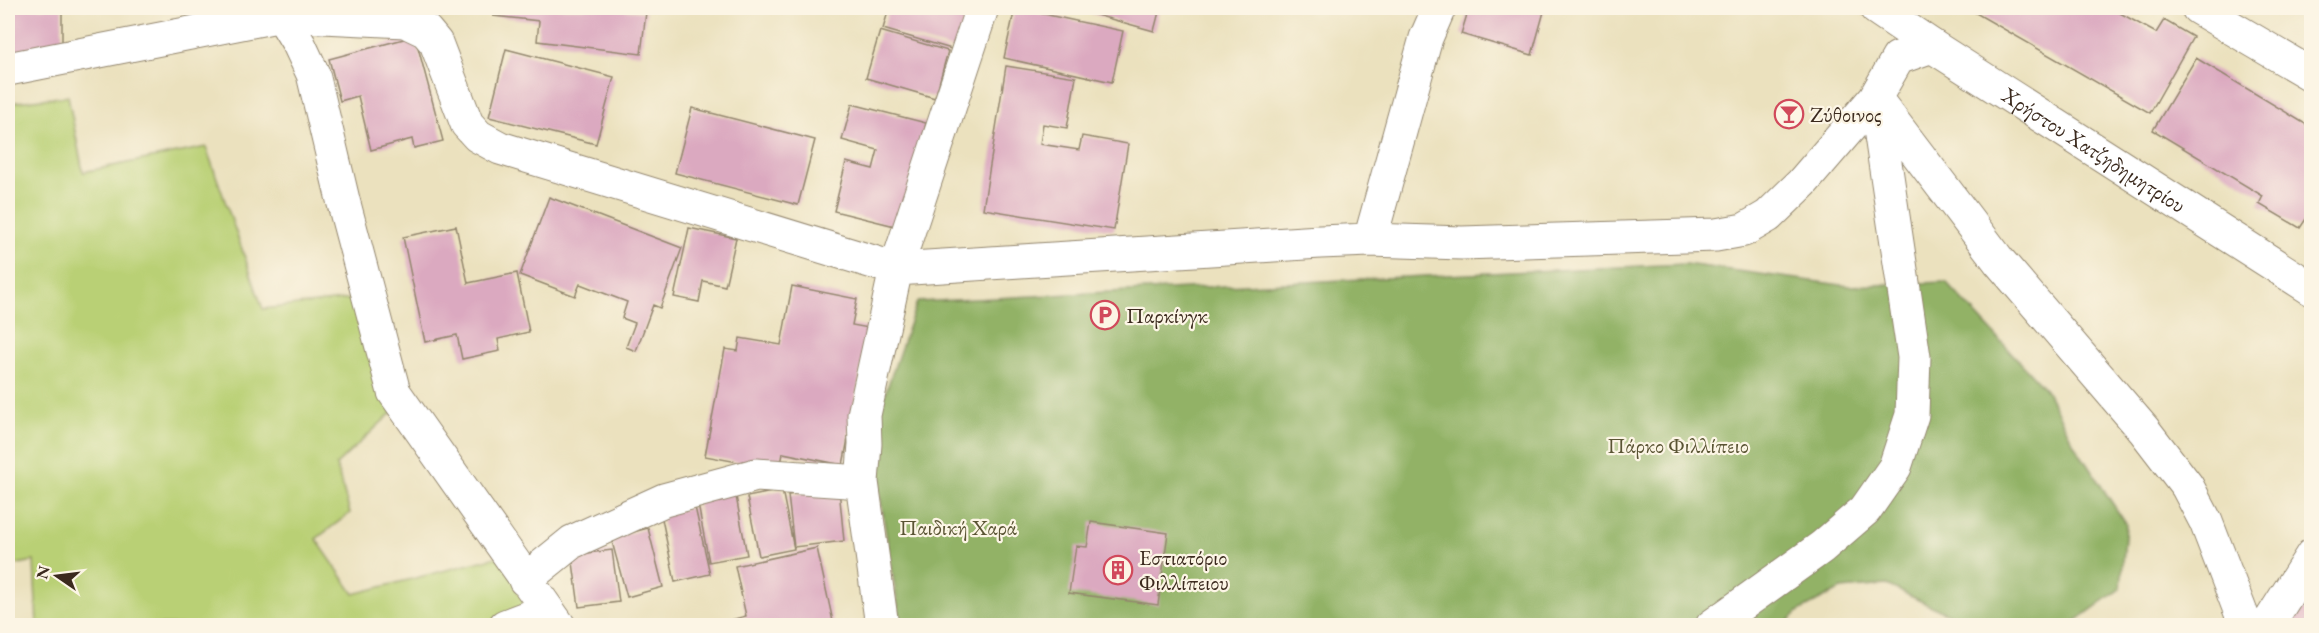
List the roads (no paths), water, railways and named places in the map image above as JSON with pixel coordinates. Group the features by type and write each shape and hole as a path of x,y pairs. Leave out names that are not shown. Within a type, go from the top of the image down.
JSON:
{"street":[{"path":"882,626 862,482 865,444 864,415 896,269 982,8"},
{"path":"1370,240 1426,38 1439,8"},
{"name":"Χρήστου Χατζηδημητρίου","path":"1876,8 2312,290"},
{"path":"2198,8 2312,75"},
{"path":"280,11 313,74 343,200 394,392 553,618 505,626"},
{"path":"8,69 280,11 405,21 416,25 436,43 467,124 478,136 500,148 896,269 1370,240 1473,243 1716,235 1744,230 1768,216 1802,183 1875,98 1898,58 1932,46"},
{"path":"1712,626 1821,546 1865,510 1895,467 1912,415 1914,357 1875,98"},
{"path":"1875,98 1999,261 2144,430 2187,486 2206,522 2246,626"},
{"path":"525,580 572,542 664,500 756,476 862,482"},
{"path":"2267,626 2312,555"}],"place":[{"name":"Ζύθοινος","path":"1789,114"},
{"name":"Παρκίνγκ","path":"1105,315"},
{"name":"Εστιατόριο Φιλλίπειου","path":"1118,570"}],"park label":[{"name":"Πάρκο Φιλλίπειο","path":"1678,445"},
{"name":"Παιδική Χαρά","path":"958,527"}]}
